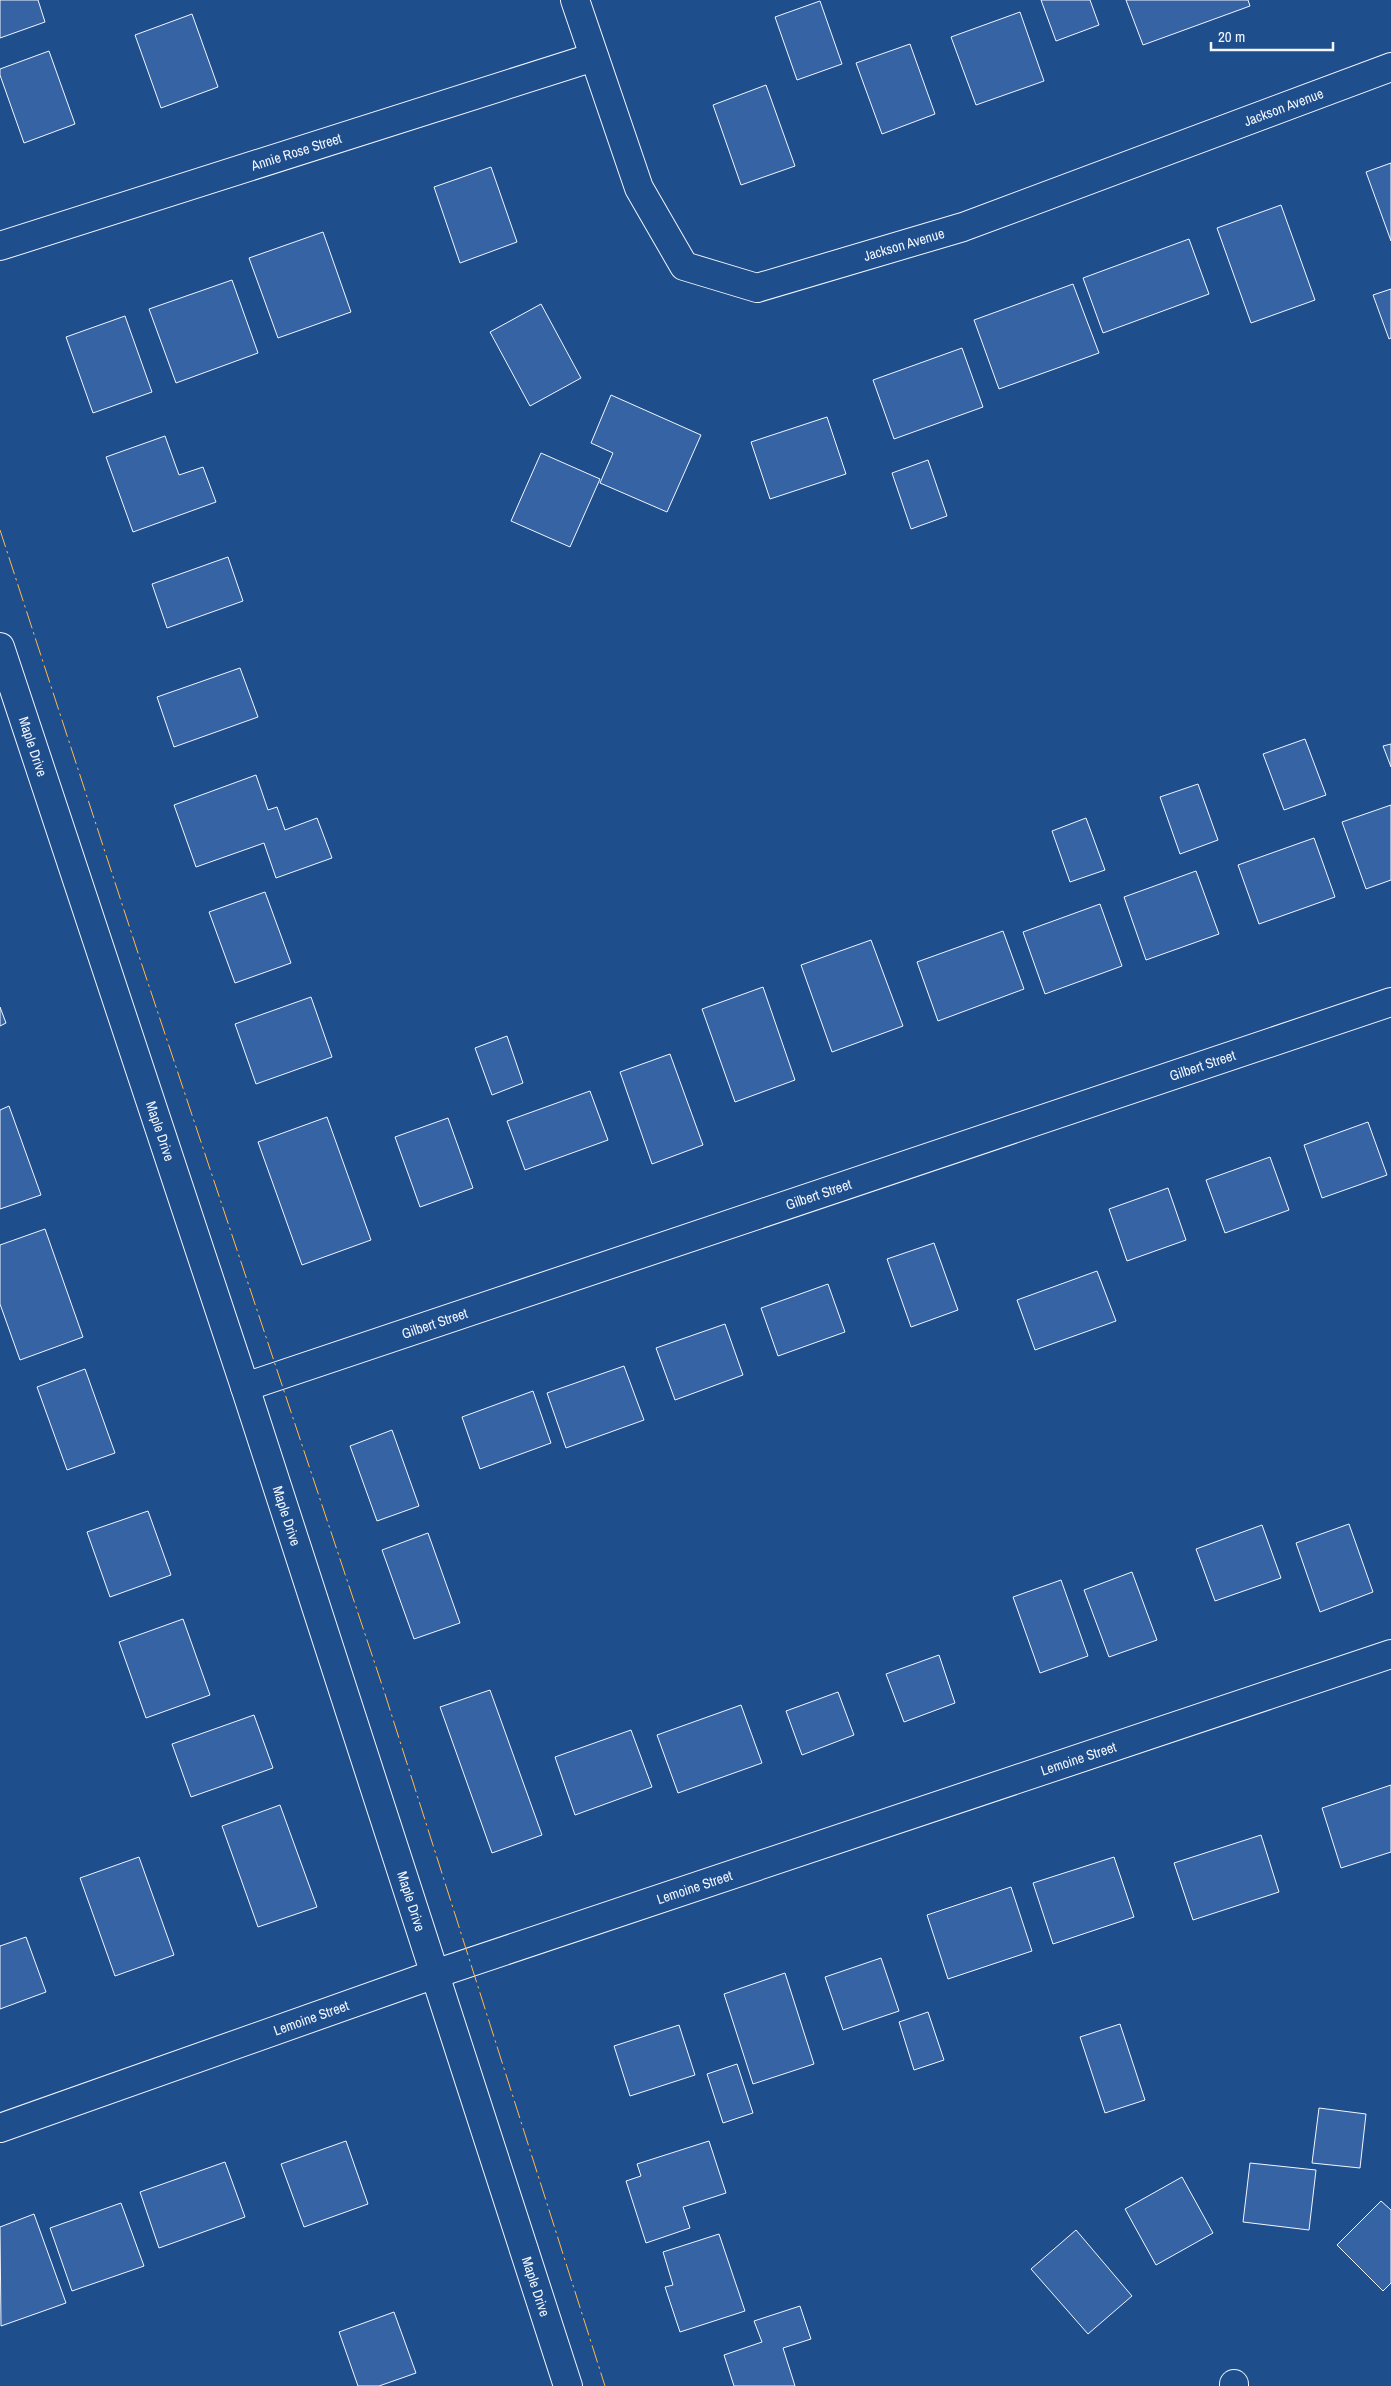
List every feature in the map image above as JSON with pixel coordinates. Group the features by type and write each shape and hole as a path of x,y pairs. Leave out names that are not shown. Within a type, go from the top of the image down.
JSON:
{"street":[{"name":"Jackson Avenue","path":"575,0 639,188 684,266 758,288 963,228 1391,67"},
{"name":"Annie Rose Street","path":"0,246 594,57"},
{"name":"Maple Drive","path":"0,646 245,1386 568,2386"},
{"name":"Gilbert Street","path":"245,1386 1391,1002"},
{"name":"Lemoine Street","path":"0,2128 435,1974 1391,1654"}],"building":[{"path":"0,0 38,0 45,22 0,38"},
{"path":"1041,0 1090,0 1099,25 1056,41"},
{"path":"1126,0 1248,0 1250,6 1143,45"},
{"path":"820,1 842,64 797,80 775,17"},
{"path":"1020,12 1044,81 976,105 951,37"},
{"path":"192,14 218,87 161,108 135,35"},
{"path":"910,44 935,114 882,134 856,63"},
{"path":"49,51 75,124 24,143 0,75 0,69"},
{"path":"766,85 795,166 741,185 713,105"},
{"path":"1391,163 1391,241 1366,172"},
{"path":"491,167 517,242 460,263 434,187"},
{"path":"1281,205 1315,300 1251,323 1217,228"},
{"path":"323,232 351,312 278,338 249,258"},
{"path":"1189,239 1209,294 1103,333 1083,278"},
{"path":"232,280 258,353 176,383 149,309"},
{"path":"1073,284 1099,353 999,389 974,320"},
{"path":"1391,289 1391,338 1389,339 1373,295"},
{"path":"541,304 581,378 530,406 490,332"},
{"path":"125,316 152,392 93,413 66,337"},
{"path":"962,348 983,407 894,439 873,380"},
{"path":"611,395 701,435 667,512 600,483 613,453 591,443"},
{"path":"827,417 846,474 770,499 751,442"},
{"path":"165,436 179,475 203,467 216,502 133,532 106,457"},
{"path":"541,453 600,479 570,547 511,521"},
{"path":"928,460 947,516 911,529 892,473"},
{"path":"228,557 243,601 167,628 152,584"},
{"path":"240,668 258,717 174,747 157,697"},
{"path":"1305,739 1326,795 1284,810 1263,754"},
{"path":"1391,744 1391,767 1383,746"},
{"path":"256,775 268,810 277,807 285,830 317,818 332,858 276,878 264,843 196,867 174,805"},
{"path":"1198,784 1218,840 1180,854 1160,797"},
{"path":"1391,805 1391,880 1366,889 1342,822"},
{"path":"1086,818 1105,870 1070,882 1052,831"},
{"path":"1314,838 1335,897 1259,924 1238,865"},
{"path":"1196,871 1219,934 1146,960 1124,897"},
{"path":"265,892 291,963 235,983 209,912"},
{"path":"1100,904 1122,966 1045,994 1023,932"},
{"path":"1003,931 1024,989 938,1021 917,962"},
{"path":"871,940 903,1026 832,1052 801,965"},
{"path":"763,987 795,1080 735,1102 702,1009"},
{"path":"311,997 332,1057 256,1084 235,1024"},
{"path":"0,1007 6,1023 0,1026"},
{"path":"507,1036 523,1083 492,1095 475,1048"},
{"path":"670,1054 703,1145 652,1164 620,1072"},
{"path":"590,1091 608,1140 525,1170 507,1121"},
{"path":"9,1106 41,1195 0,1209 0,1110"},
{"path":"327,1117 371,1240 302,1265 258,1142"},
{"path":"448,1118 473,1188 420,1207 395,1137"},
{"path":"1368,1122 1387,1175 1322,1198 1304,1145"},
{"path":"1270,1157 1289,1210 1225,1233 1206,1180"},
{"path":"1168,1188 1186,1240 1127,1261 1109,1209"},
{"path":"45,1229 83,1337 20,1360 0,1304 0,1245"},
{"path":"934,1243 958,1310 911,1327 887,1259"},
{"path":"1097,1271 1116,1321 1035,1350 1017,1300"},
{"path":"828,1284 845,1332 778,1356 761,1308"},
{"path":"725,1324 743,1375 675,1400 656,1348"},
{"path":"624,1366 644,1420 566,1448 547,1393"},
{"path":"85,1369 115,1453 67,1470 37,1387"},
{"path":"533,1391 551,1443 480,1469 462,1417"},
{"path":"392,1430 419,1506 377,1521 350,1446"},
{"path":"148,1511 171,1575 110,1597 87,1532"},
{"path":"1349,1524 1373,1592 1320,1612 1296,1543"},
{"path":"1262,1525 1281,1578 1215,1601 1196,1549"},
{"path":"428,1533 460,1623 414,1639 382,1550"},
{"path":"1132,1572 1157,1640 1109,1657 1084,1590"},
{"path":"1061,1580 1088,1656 1040,1673 1013,1597"},
{"path":"183,1619 210,1695 146,1718 119,1642"},
{"path":"939,1655 955,1703 904,1722 886,1674"},
{"path":"490,1690 542,1835 492,1853 440,1707"},
{"path":"838,1692 854,1735 802,1755 786,1711"},
{"path":"741,1705 762,1763 678,1793 657,1735"},
{"path":"254,1715 273,1768 191,1797 172,1744"},
{"path":"631,1730 652,1787 575,1815 555,1757"},
{"path":"1391,1785 1391,1852 1341,1868 1322,1808"},
{"path":"280,1805 317,1907 258,1927 222,1826"},
{"path":"1261,1835 1279,1892 1193,1920 1174,1863"},
{"path":"139,1857 174,1955 115,1976 80,1878"},
{"path":"1114,1857 1134,1917 1053,1944 1033,1883"},
{"path":"1011,1887 1032,1951 948,1979 927,1915"},
{"path":"26,1937 46,1992 0,2009 0,1946"},
{"path":"881,1958 899,2011 843,2030 825,1977"},
{"path":"785,1973 814,2064 753,2084 724,1994"},
{"path":"928,2012 944,2060 914,2070 899,2022"},
{"path":"1120,2024 1145,2100 1105,2113 1080,2037"},
{"path":"679,2025 695,2075 630,2096 614,2046"},
{"path":"737,2064 753,2113 723,2123 707,2074"},
{"path":"1319,2108 1366,2114 1360,2168 1312,2163"},
{"path":"346,2141 368,2204 304,2227 281,2164"},
{"path":"709,2141 726,2193 683,2207 690,2228 646,2243 626,2181 641,2176 637,2164"},
{"path":"225,2162 245,2217 159,2248 140,2192"},
{"path":"1250,2163 1316,2170 1309,2230 1243,2222"},
{"path":"1182,2177 1213,2233 1156,2265 1125,2209"},
{"path":"1381,2201 1391,2210 1391,2283 1383,2291 1337,2245"},
{"path":"121,2203 144,2266 72,2291 50,2228"},
{"path":"34,2214 66,2303 1,2326 0,2227"},
{"path":"1076,2230 1132,2296 1088,2334 1031,2269"},
{"path":"719,2234 745,2311 680,2332 665,2287 673,2285 663,2252"},
{"path":"800,2306 811,2339 783,2348 795,2386 734,2386 724,2355 762,2342 754,2321"},
{"path":"394,2312 416,2373 379,2386 358,2386 339,2332"}],"power":[{"path":"0,530 138,953 384,1691 605,2386"}]}
